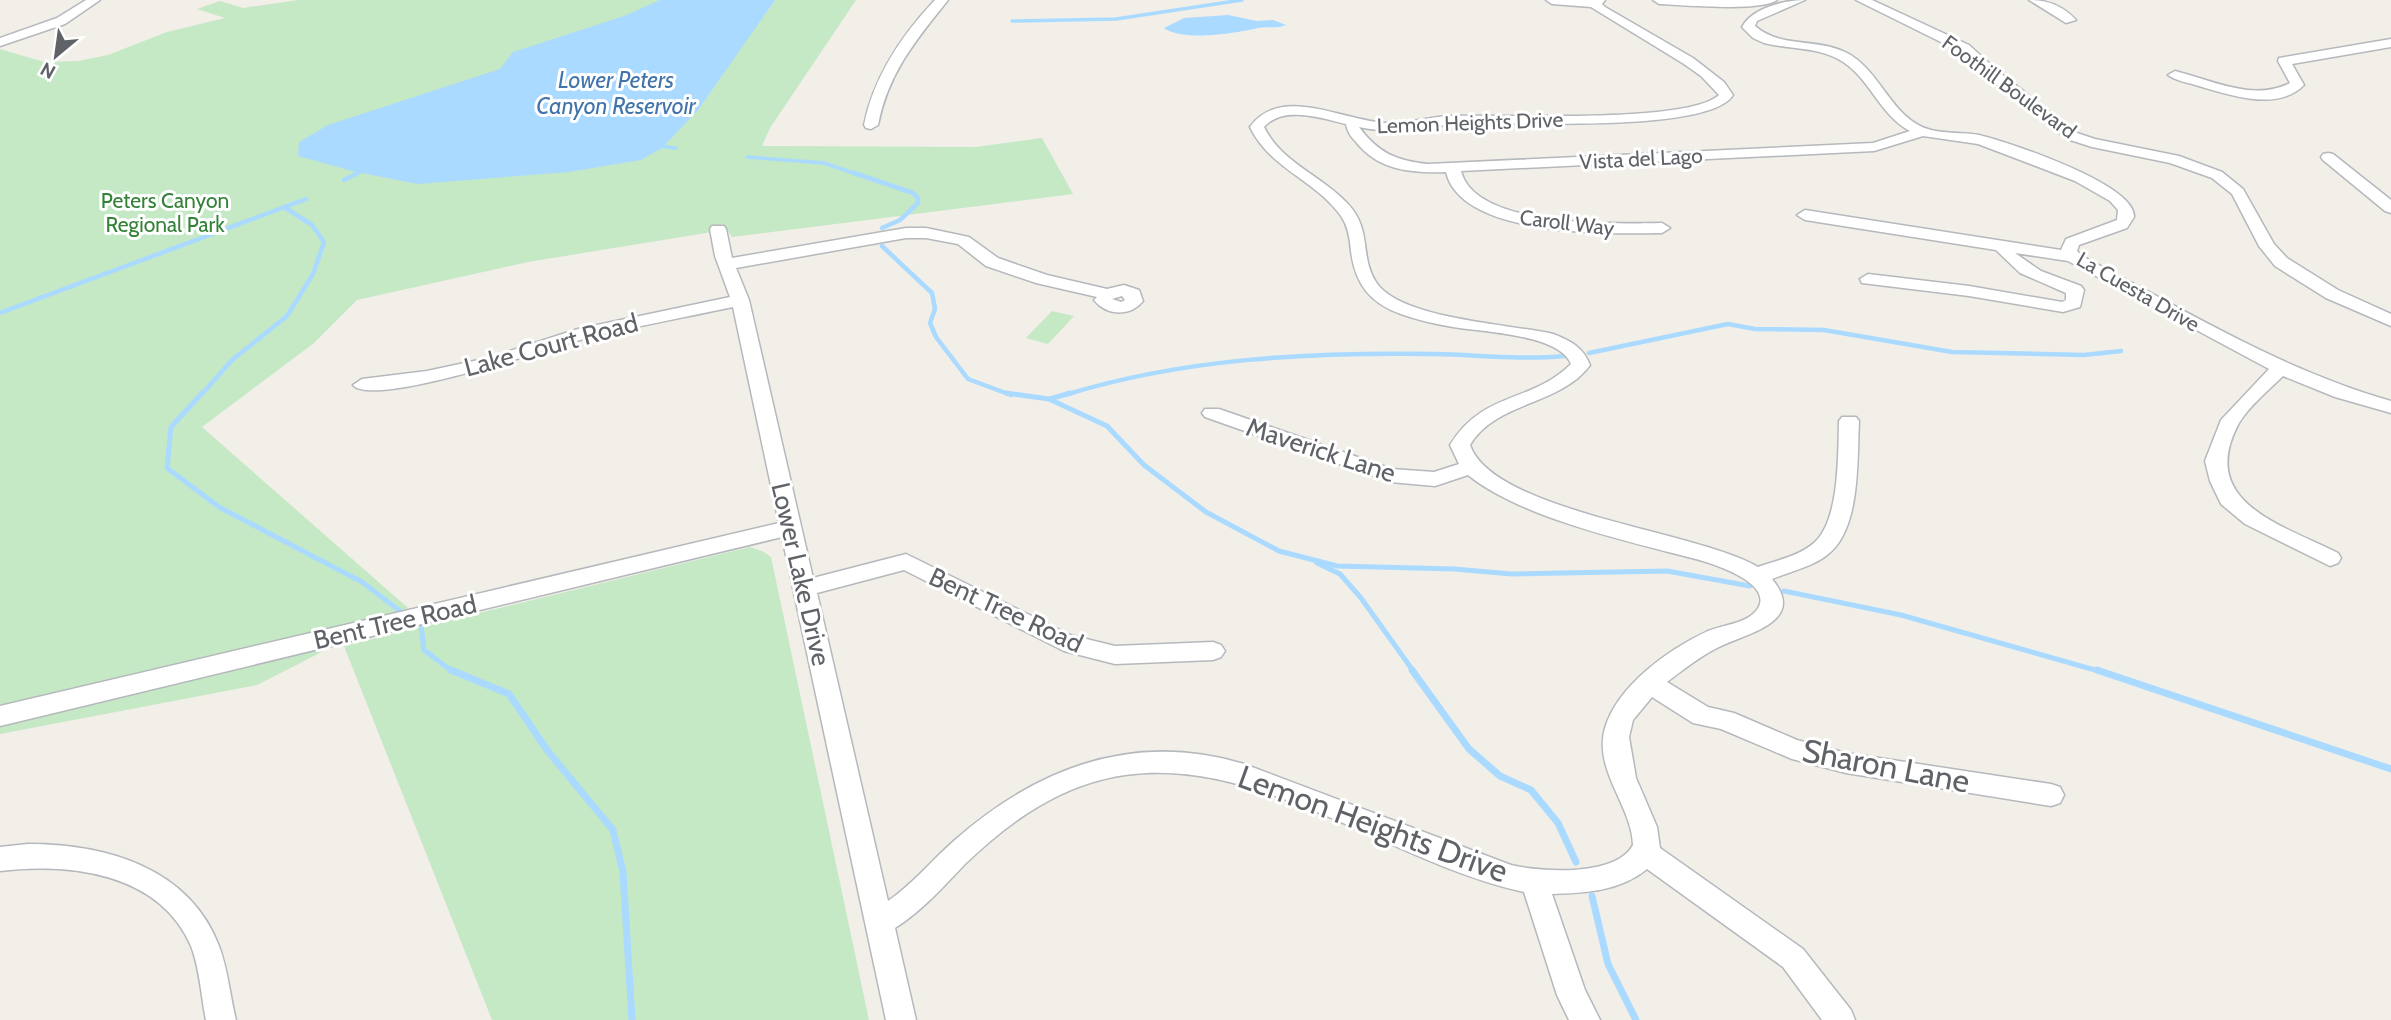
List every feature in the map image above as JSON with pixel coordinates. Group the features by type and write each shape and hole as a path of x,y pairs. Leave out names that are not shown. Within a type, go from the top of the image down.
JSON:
{"street":[{"path":"0,42 61,21 94,0"},
{"path":"871,125 874,101 895,64 920,21 942,0"},
{"path":"1552,0 1597,2"},
{"path":"1659,0 1734,3 1771,0"},
{"path":"1799,0 1752,19 1748,27 1755,34 1772,40 1825,50 1844,57 1907,123 1923,132"},
{"name":"Foothill Boulevard","path":"1862,0 1964,48 2057,127 2072,136 2092,143 2174,159 2217,175 2238,192 2267,246 2281,262 2332,294 2391,321"},
{"path":"2035,0 2057,10 2070,20"},
{"name":"Lemon Heights Drive","path":"1472,467 1463,456 1460,445 1471,427 1561,384 1581,365 1575,352 1555,340 1442,320 1401,307 1375,293 1364,278 1357,229 1347,212 1279,156 1262,138 1257,127 1266,115 1282,111 1313,113 1353,123 1399,127 1443,120 1624,119 1675,114 1723,100 1726,95 1724,90 1704,71 1597,2"},
{"path":"61,21 83,23"},
{"path":"2175,75 2237,91 2281,95 2297,85 2297,79 2284,61 2391,43"},
{"name":"Vista del Lago","path":"1353,123 1352,127 1374,155 1399,166 1452,167 1874,147 1923,132"},
{"path":"1364,144 1395,132 1399,127"},
{"name":"La Cuesta Drive","path":"1923,132 1967,137 1994,145 2087,182 2120,201 2127,214 2126,221 2071,242 2068,252 2073,257 2092,270 2280,369 2342,393 2391,407"},
{"path":"2328,157 2391,208"},
{"name":"Caroll Way","path":"1452,167 1458,184 1476,201 1508,216 1618,230 1662,228"},
{"path":"1805,215 2073,257"},
{"name":"Lower Lake Drive","path":"718,229 723,256 740,300 789,528 880,922"},
{"path":"728,264 906,233 926,233 963,240 992,262 1013,271 1107,294"},
{"path":"1868,279 1969,291 2063,307 2074,303 2075,290 2021,268 2003,248"},
{"name":"Lake Court Road","path":"362,385 440,374 493,362 584,333 740,300"},
{"path":"2280,369 2231,420 2215,461 2220,481 2228,499 2252,519 2330,558"},
{"name":"Maverick Lane","path":"1212,413 1390,475 1435,479 1472,467"},
{"path":"1756,576 1819,551 1832,539 1844,485 1849,421"},
{"path":"1472,467 1487,479 1542,506 1579,519 1724,559 1756,576 1766,586 1770,598 1766,615 1758,622 1715,638 1681,658 1633,701 1617,729 1619,760 1630,801 1648,838 1646,853 1793,958 1840,1020"},
{"name":"Bent Tree Road","path":"0,716 789,528"},
{"name":"Bent Tree Road","path":"804,588 906,562 1064,642 1089,650 1115,655 1213,651"},
{"name":"Sharon Lane","path":"1655,679 1702,716 1725,720 1792,748 1846,763 2051,795"},
{"name":"Lemon Heights Drive","path":"880,922 912,902 961,851 1010,809 1041,790 1104,769 1166,761 1194,762 1250,776 1443,852 1501,873 1534,881 1612,876 1636,863 1646,853"},
{"path":"0,859 54,857 95,861 128,870 160,888 186,912 203,940 221,1020"},
{"path":"1534,881 1572,995 1585,1020"},
{"path":"880,922 901,1020"}],"green space":[{"name":"Peters Canyon Regional Park","path":"298,0 856,0 770,128 762,146 976,147 1042,138 1073,194 732,237 722,223 718,231 528,262 357,300 314,343 202,427 408,608 257,685 0,734 0,49 44,62 78,61 108,55 167,32 225,18 197,9 220,1 243,8"},
{"path":"1052,311 1074,316 1048,344 1026,338"},
{"path":"750,547 771,557 869,1020 492,1020 344,646"}],"water":[{"name":"Lower Peters Canyon Reservoir","path":"660,0 775,0 698,110 662,148 641,160 569,172 418,184 356,172 298,156 299,142 328,125 500,69 513,52 624,16"},
{"path":"1228,15 1257,21 1273,20 1286,25 1197,35 1184,35 1164,28 1184,18"}],"waterway":[{"path":"1012,21 1116,19 1242,0"},
{"path":"658,146 676,148"},
{"path":"747,157 824,163 859,175"},
{"path":"344,180 364,170"},
{"path":"854,173 913,193 918,198 918,203 900,220 882,228"},
{"path":"284,207 306,199"},
{"path":"0,313 284,207"},
{"path":"201,395 232,360 287,316 313,274 324,242 312,225 284,207"},
{"path":"882,246 932,293 935,309 930,323 936,337 968,379 1011,395"},
{"path":"1589,353 1728,324 1755,329 1824,330 1952,352 2084,355 2121,351"},
{"path":"1065,395 1202,365 1295,356 1564,356"},
{"path":"202,393 171,427 167,468 219,507 362,582 400,611"},
{"path":"1006,393 1049,399 1107,426 1144,465 1206,512 1279,551 1337,566 1454,569 1512,574 1667,571 1750,586"},
{"path":"1050,399 1070,393"},
{"path":"1317,563 1340,574 1361,598 1414,672"},
{"path":"1784,591 1901,615 2102,672"},
{"path":"421,626 424,650 453,672"},
{"path":"451,670 509,694 547,750 613,830 623,872 632,1020"},
{"path":"1412,670 1469,749 1500,776 1531,790 1558,823 1576,862"},
{"path":"2097,670 2391,769"},
{"path":"1592,896 1608,964 1636,1020"}]}
